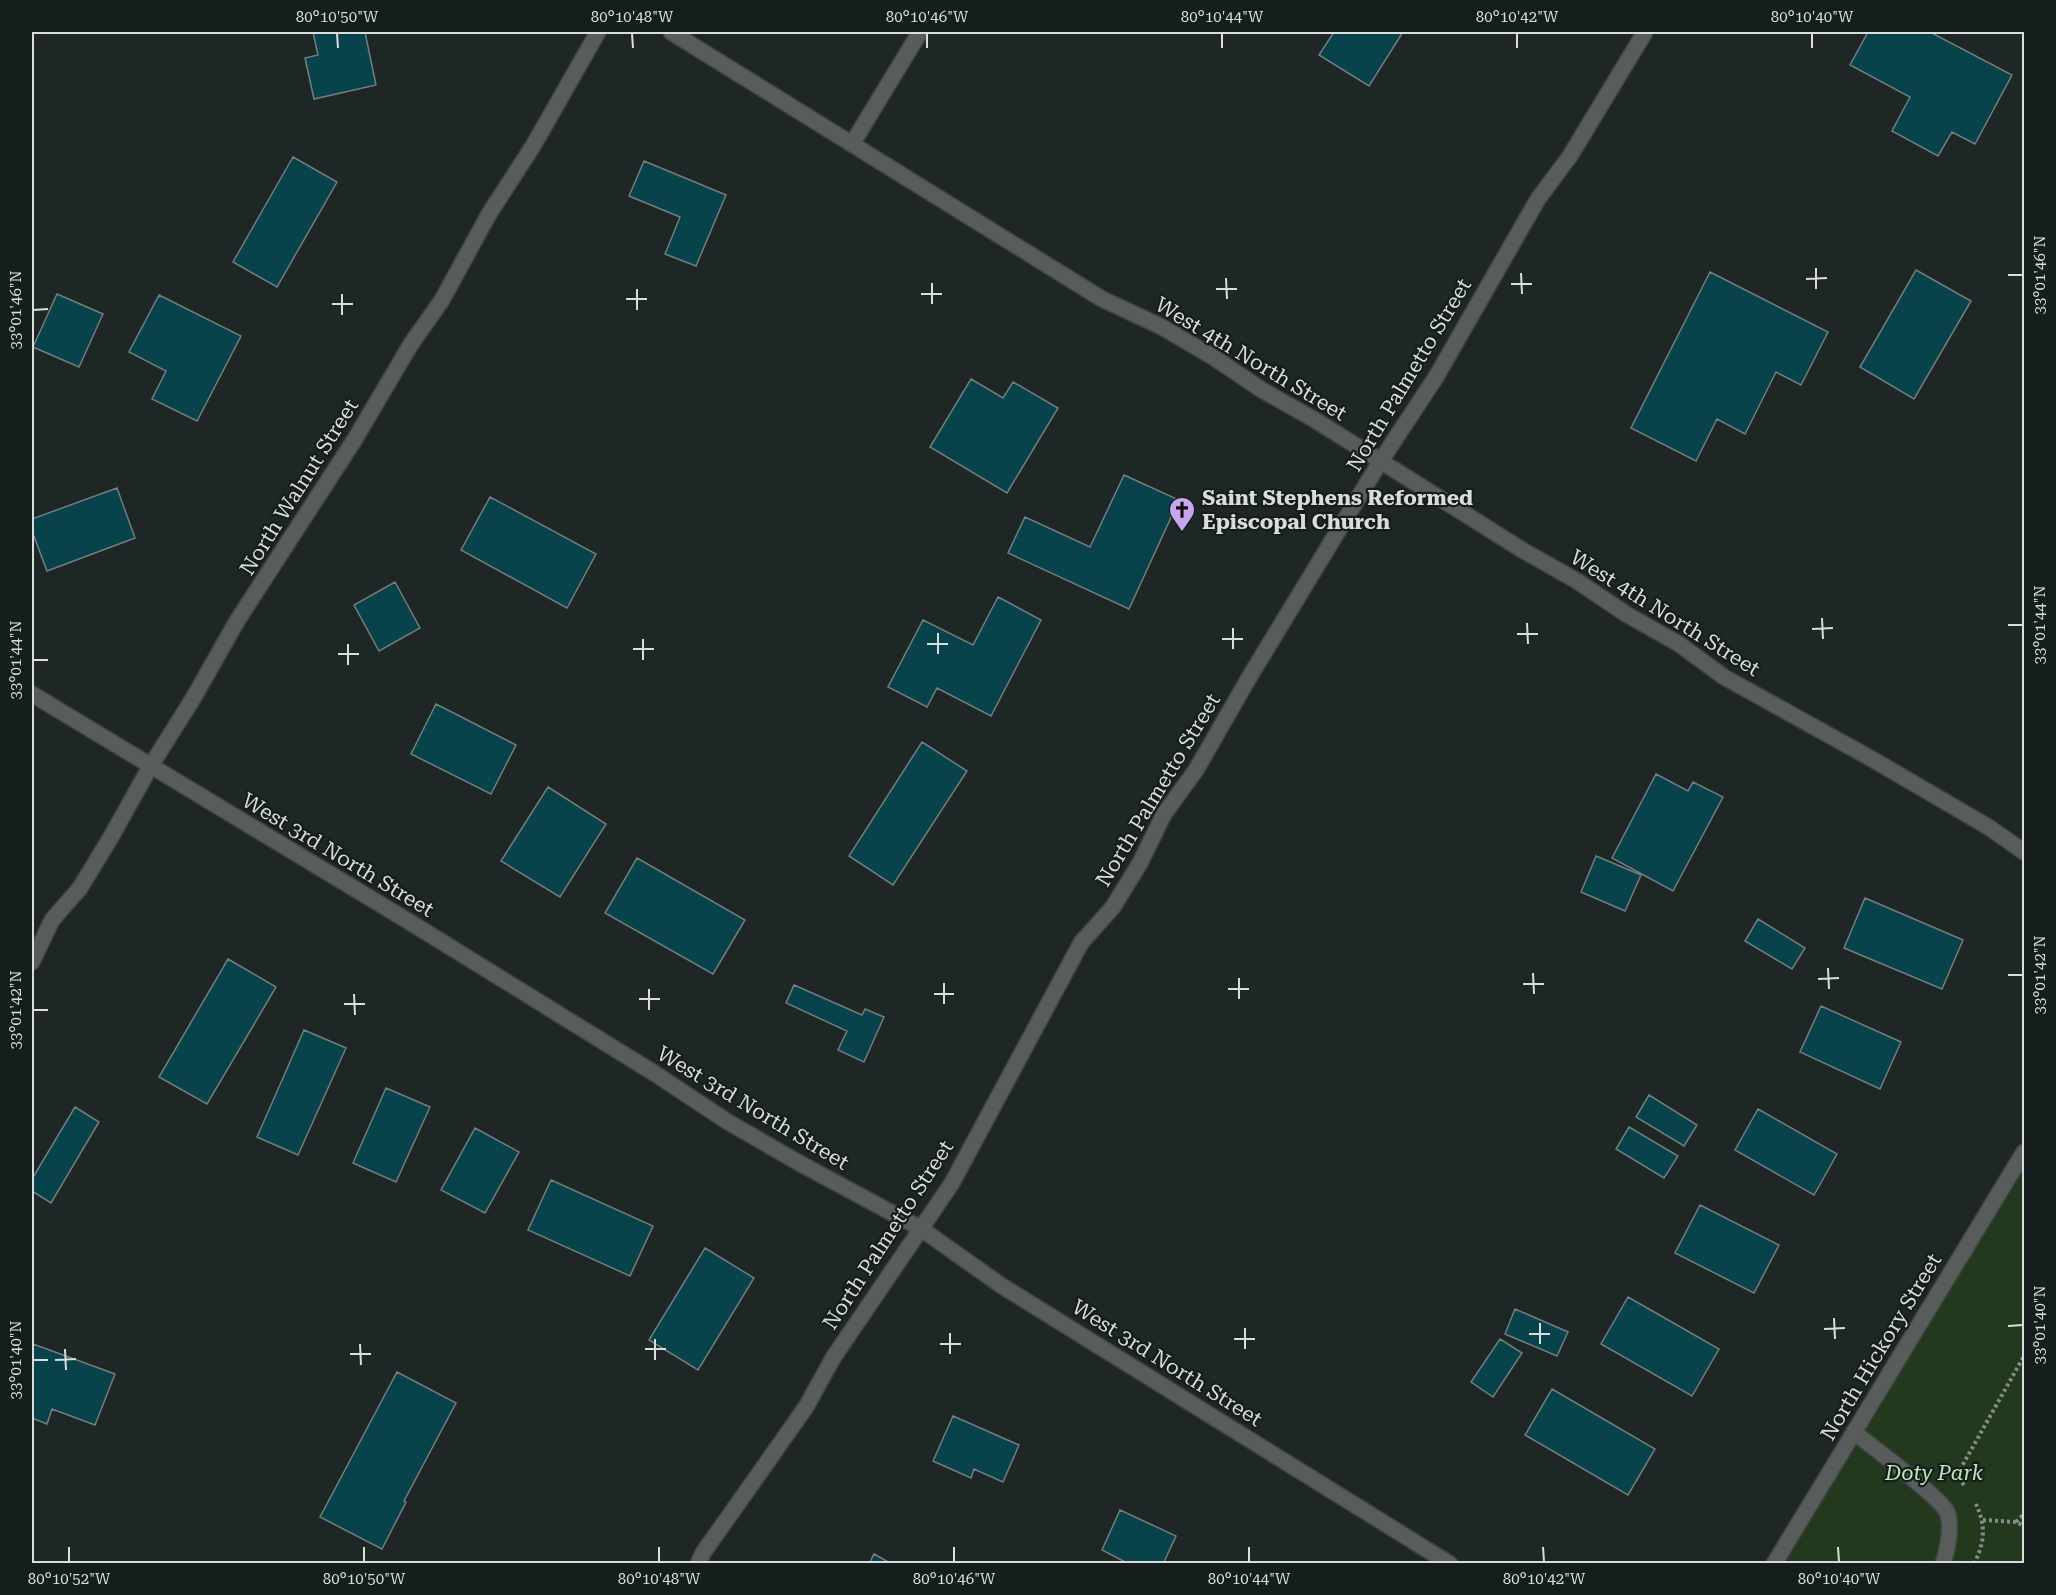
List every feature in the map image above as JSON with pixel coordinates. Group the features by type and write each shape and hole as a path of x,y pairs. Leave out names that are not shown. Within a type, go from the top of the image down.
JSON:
{"street":[{"name":"North Walnut Street","path":"32,962 52,920 80,888 237,621 355,439 411,344 442,300 489,214 533,146 598,32"},
{"name":"West 4th North Street","path":"671,32 1102,299 1160,326 1213,357 1262,390 1315,420 1577,581 1626,614 1679,644 1724,677 1872,759 1990,828 2025,852"},
{"path":"852,144 920,32"},
{"name":"North Palmetto Street","path":"698,1563 806,1407 833,1359 952,1183 1081,943 1113,907 1140,863 1164,814 1196,771 1250,676 1380,462 1436,377 1538,199 1570,156 1645,32"},
{"name":"West 3rd North Street","path":"32,694 418,927 654,1073 728,1122 920,1228 1002,1286 1450,1563"},
{"name":"North Hickory Street","path":"1774,1563 2025,1152"},
{"path":"1854,1432 1928,1492 1947,1512 1947,1548 1943,1563"}],"path":[{"path":"1967,1489 1957,1475 2025,1356"},
{"path":"1972,1496 1983,1520 1981,1550 1974,1563"},
{"path":"2016,1522 2025,1514"},
{"path":"1983,1520 2016,1522 2025,1526"}],"green space":[{"name":"Doty Park","path":"2024,1152 2024,1563 1774,1563"}],"building":[{"path":"313,32 365,32 376,85 314,99 305,58 318,55"},
{"path":"1334,32 1403,32 1369,86 1319,55"},
{"path":"1868,32 1930,32 2012,75 1975,144 1952,132 1938,156 1892,131 1910,97 1850,65"},
{"path":"293,157 337,182 277,287 233,262"},
{"path":"644,161 726,195 696,266 665,254 680,217 629,196"},
{"path":"1916,270 1971,301 1914,399 1860,367"},
{"path":"1710,272 1828,332 1801,385 1776,372 1745,434 1717,419 1696,461 1631,428"},
{"path":"57,294 103,314 79,367 33,347"},
{"path":"159,295 241,336 197,421 152,399 166,371 129,352"},
{"path":"971,379 1003,398 1013,382 1058,408 1007,493 930,447"},
{"path":"1124,475 1179,500 1129,609 1008,553 1025,517 1090,547"},
{"path":"117,488 135,538 47,571 32,531 32,519"},
{"path":"490,497 596,554 567,608 461,550"},
{"path":"395,582 420,628 379,651 354,605"},
{"path":"998,597 1041,620 991,716 937,688 927,707 888,687 923,620 973,645"},
{"path":"436,704 516,745 491,794 411,754"},
{"path":"922,742 967,771 893,885 849,856"},
{"path":"1656,774 1688,791 1693,782 1723,797 1673,891 1612,858"},
{"path":"548,787 606,824 560,897 501,861"},
{"path":"1596,856 1641,875 1625,911 1581,892"},
{"path":"637,858 745,920 713,974 605,913"},
{"path":"1865,898 1963,940 1942,989 1844,948"},
{"path":"1758,919 1805,948 1792,969 1745,941"},
{"path":"228,959 276,987 207,1104 159,1077"},
{"path":"794,985 862,1015 865,1009 884,1017 864,1062 838,1050 847,1031 786,1003"},
{"path":"1821,1006 1901,1042 1880,1089 1800,1052"},
{"path":"304,1030 346,1048 298,1155 257,1137"},
{"path":"386,1088 430,1107 396,1182 353,1163"},
{"path":"1649,1095 1697,1125 1684,1146 1636,1117"},
{"path":"75,1107 99,1122 51,1203 32,1191 32,1179"},
{"path":"1758,1109 1837,1154 1814,1195 1735,1150"},
{"path":"1629,1127 1678,1156 1664,1178 1616,1149"},
{"path":"475,1128 519,1152 485,1213 441,1190"},
{"path":"551,1180 653,1226 630,1276 528,1230"},
{"path":"1700,1205 1779,1245 1754,1293 1675,1253"},
{"path":"705,1248 754,1278 698,1370 649,1340"},
{"path":"1628,1297 1719,1349 1692,1396 1601,1344"},
{"path":"1515,1309 1568,1332 1557,1356 1505,1334"},
{"path":"1500,1339 1522,1353 1493,1397 1471,1382"},
{"path":"33,1344 115,1374 95,1425 52,1409 47,1424 32,1418"},
{"path":"397,1372 456,1403 404,1501 406,1502 382,1549 320,1517"},
{"path":"1552,1389 1655,1449 1628,1495 1525,1435"},
{"path":"953,1416 1019,1445 1003,1482 974,1469 971,1478 933,1461"},
{"path":"1120,1510 1176,1536 1163,1564 1129,1564 1102,1550"},
{"path":"874,1554 892,1564 869,1564"}],"place":[{"name":"Saint Stephens Reformed Episcopal Church","path":"1182,533"}]}
